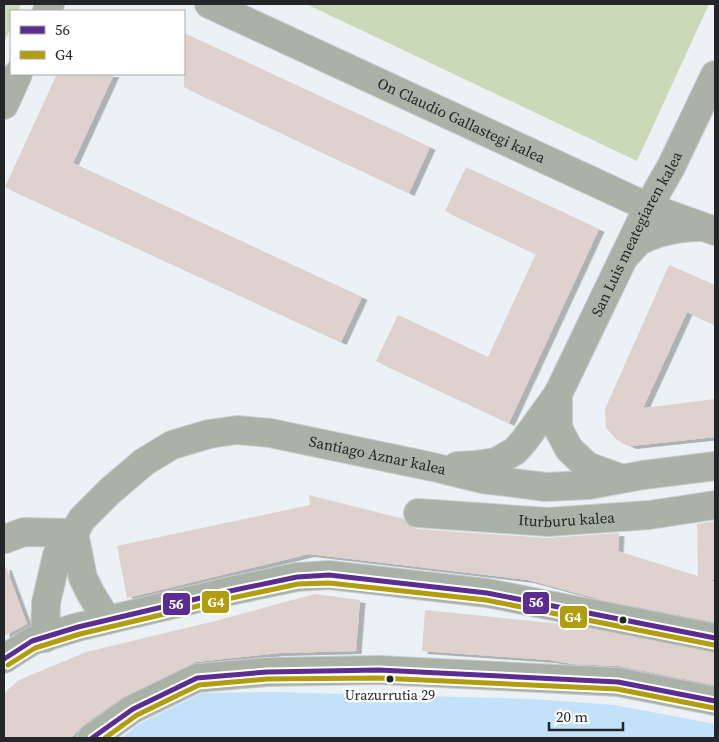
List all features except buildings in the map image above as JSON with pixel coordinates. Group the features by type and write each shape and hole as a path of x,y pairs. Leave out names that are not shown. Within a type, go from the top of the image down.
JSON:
{"street":[{"name":"On Claudio Gallastegi kalea","path":"208,4 648,207 711,229"},
{"path":"4,105 18,75"},
{"name":"San Luis meategiaren kalea","path":"434,467 496,462 515,451 558,394 648,207 671,167 715,75"},
{"path":"623,258 639,241 655,235 686,227 711,229"},
{"name":"San Luis meategiaren kalea","path":"558,394 558,428 569,449 587,466 623,479"},
{"name":"Santiago Aznar kalea","path":"45,638 46,603 57,555 82,519 110,491 144,462 172,445 209,434 237,430 270,433 434,467 482,479 546,487 586,485 642,475 715,466"},
{"name":"Iturburu kalea","path":"418,513 548,522 648,515 715,505"},
{"path":"5,539 24,532 74,533 83,578 107,620"},
{"path":"4,660 32,641 78,627 165,605 287,579 329,575 486,593 715,638"},
{"path":"92,738 133,709 197,678 267,672 379,670 589,680 618,682 715,701"}],"green space":[{"path":"4,4 21,4 18,10 10,10 10,29 4,43"},
{"path":"306,4 709,4 637,161"}],"water":[{"path":"273,692 534,699 615,705 715,724 715,738 121,738 139,724 202,693"}],"transit line":[{"name":"56","path":"4,659 32,641 78,627 297,577 329,575 487,593 715,638"},
{"name":"G4","path":"8,665 35,648 80,634 298,584 329,583 486,600 714,645"},
{"name":"56","path":"92,738 133,709 197,678 267,672 379,670 618,682 715,701"},
{"name":"G4","path":"105,738 137,715 199,685 267,679 379,678 617,689 714,708"}],"place":[{"name":"Urazurrutia 29","path":"390,679"}]}
